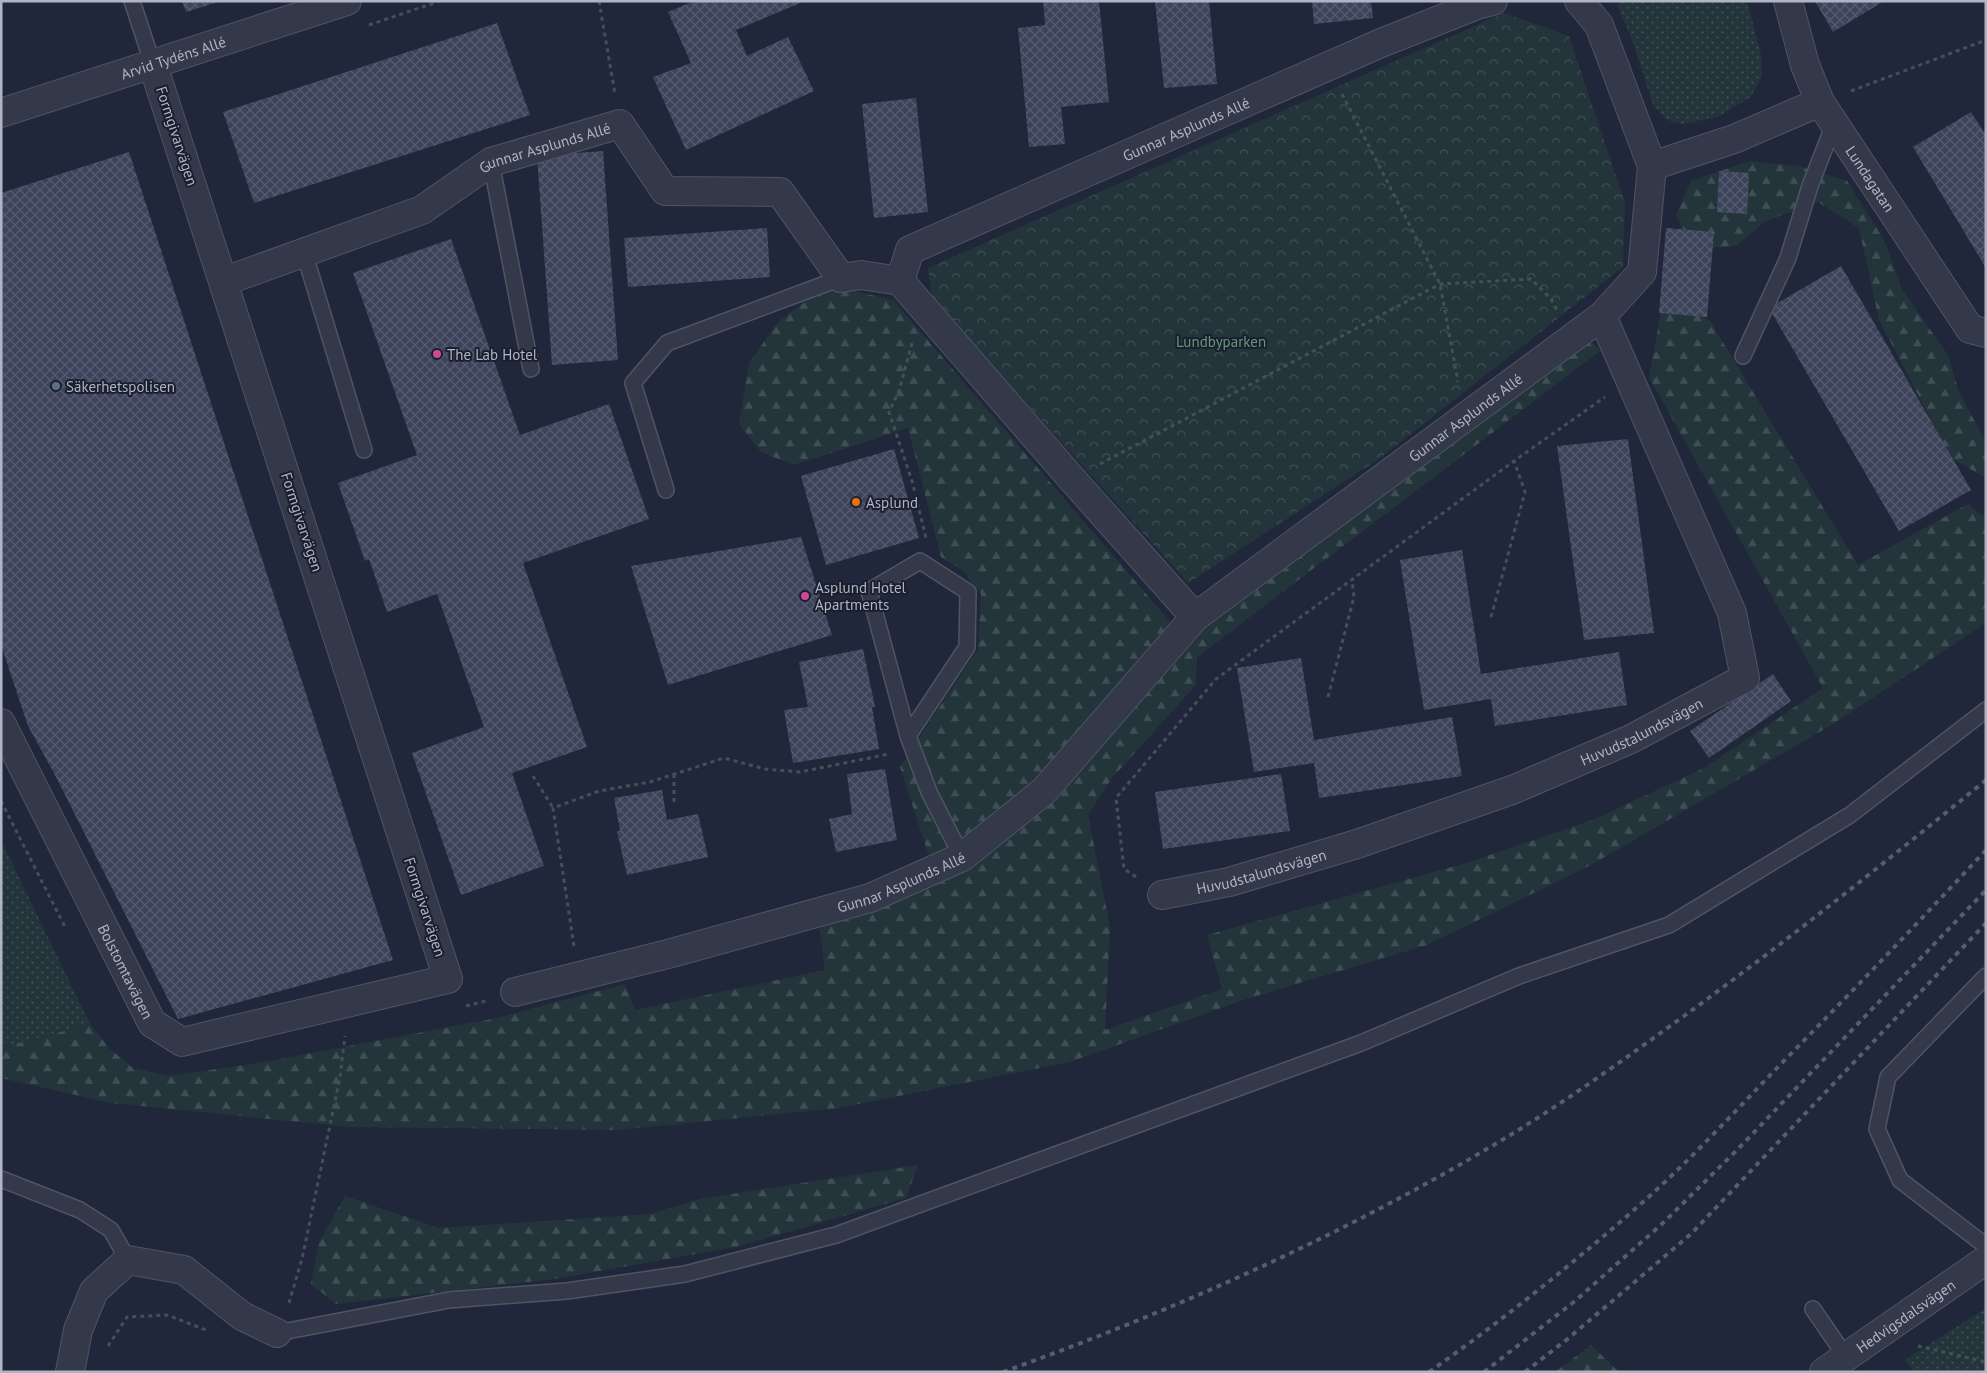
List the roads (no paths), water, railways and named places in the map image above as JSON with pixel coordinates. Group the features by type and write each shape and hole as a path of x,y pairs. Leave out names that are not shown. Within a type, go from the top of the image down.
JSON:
{"street":[{"name":"Arvid Tydéns Allé","path":"1,112 154,65 347,1"},
{"name":"Gunnar Asplunds Allé","path":"900,281 910,250 1327,67 1477,5 1493,1"},
{"name":"Gunnar Asplunds Allé","path":"516,992 668,954 870,898 962,857 1044,791 1195,617 1602,316 1642,272 1652,166 1599,25 1579,1"},
{"name":"Lundagatan","path":"1788,1 1805,65 1827,113 1970,328 1986,333"},
{"name":"Formgivarvägen","path":"154,65 448,979"},
{"path":"1652,166 1734,139 1827,113"},
{"name":"Gunnar Asplunds Allé","path":"225,281 422,210 491,162 620,124 665,191 780,192 841,278"},
{"path":"841,278 861,275 900,281 1195,617"},
{"name":"Huvudstalundsvägen","path":"1162,895 1229,882 1348,847 1512,790 1631,739 1745,678 1732,613 1602,316"},
{"name":"Bolstomtavägen","path":"1,723 152,1023 182,1042 448,979"},
{"path":"70,1372 78,1330 94,1291 128,1260 184,1270 242,1316 277,1333"},
{"name":"Hedvigsdalsvägen","path":"1835,1364 1986,1260"}],"lane":[{"path":"132,1 154,65"},
{"path":"1743,356 1788,258 1810,186 1827,113"},
{"path":"491,162 531,368"},
{"path":"304,252 364,450"},
{"path":"666,490 633,383 667,343 841,278"},
{"path":"908,736 967,647 968,592 920,562 869,591 908,736 929,792 962,857"},
{"path":"277,1333 449,1300 568,1291 685,1274 836,1235 1362,1043 1519,976 1669,925 1850,815 1986,710"},
{"path":"1986,976 1888,1077 1877,1129 1900,1180 1986,1246"},
{"path":"1,1179 80,1210 111,1230 128,1260"},
{"path":"1813,1310 1835,1364"}],"railway":[{"path":"1003,1372 1133,1322 1261,1267 1386,1205 1507,1137 1597,1078 1761,959 1986,780"},
{"path":"1429,1372 1538,1290 1660,1187 1880,962 1986,850"},
{"path":"1484,1372 1575,1301 1663,1223 1738,1149 1986,890"},
{"path":"1525,1372 1570,1337 1691,1234 1986,923"}],"place":[{"name":"The Lab Hotel","path":"437,354"},
{"name":"Säkerhetspolisen","path":"56,386"},
{"name":"Asplund","path":"856,502"},
{"name":"Asplund Hotel Apartments","path":"805,596"}],"park label":[{"name":"Lundbyparken","path":"1221,341"}]}
